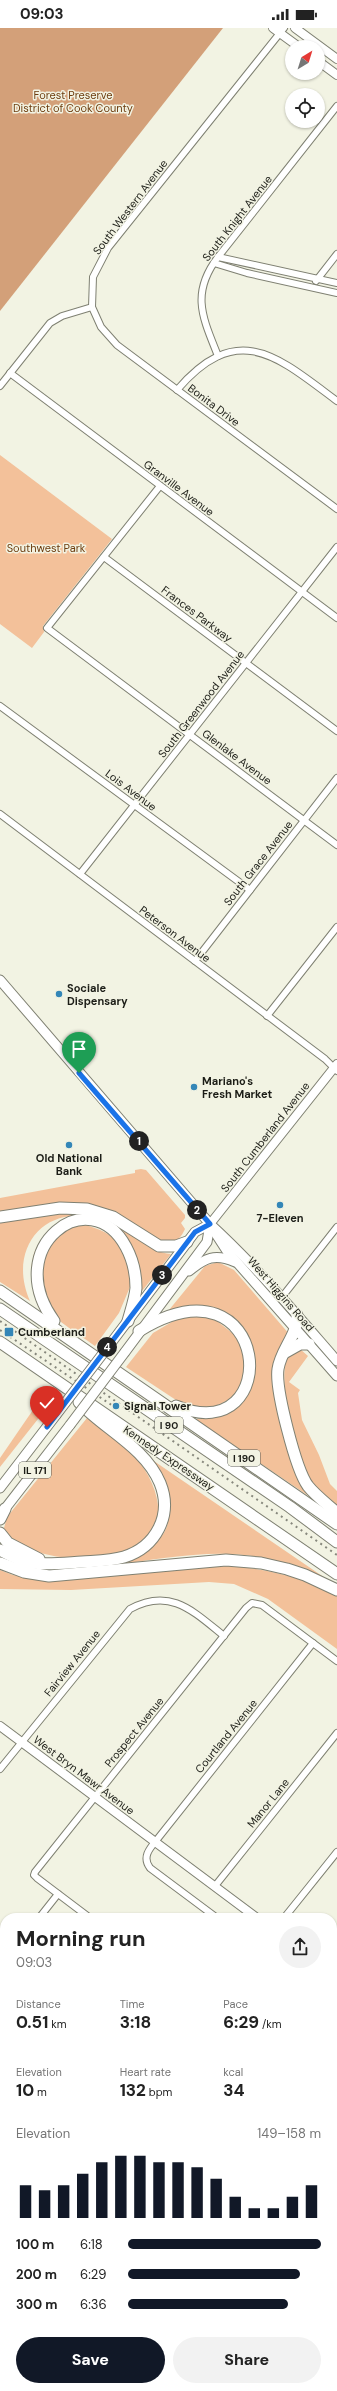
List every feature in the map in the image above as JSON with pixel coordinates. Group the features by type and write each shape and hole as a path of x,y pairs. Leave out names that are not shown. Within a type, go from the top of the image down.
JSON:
{"highway":[{"path":"0,1217 60,1208 80,1208 113,1217 159,1246 176,1246 187,1242"},
{"path":"84,1348 52,1319 35,1299 27,1277 29,1256 41,1236 50,1228 68,1220 85,1220 112,1231 126,1248 135,1274 136,1289 128,1320"},
{"name":"I 190","path":"0,1291 150,1393 337,1524"},
{"name":"I 90","path":"0,1309 290,1507 337,1542"},
{"path":"140,1331 172,1315 200,1310 217,1314 233,1326 244,1340 250,1355 251,1370 247,1385 236,1400 224,1410 210,1413 195,1413 150,1393"},
{"path":"297,1315 295,1329 284,1353 278,1375 293,1454 308,1485 337,1513"},
{"name":"Kennedy Expressway","path":"0,1342 337,1574"},
{"path":"284,1353 300,1344 309,1344"},
{"path":"0,1550 30,1563 51,1564 122,1558 140,1550 156,1536 164,1514 164,1498 160,1482 152,1469 120,1437 91,1416 68,1389"},
{"path":"0,1532 3,1538 16,1548 51,1564"},
{"path":"0,1563 24,1572 49,1576 218,1560 247,1561 306,1575 337,1590"}],"main road":[{"name":"West Higgins Road","path":"0,980 210,1224 232,1244 337,1361"},
{"name":"West Higgins Road","path":"210,1224 227,1250 337,1375"},
{"name":"IL 171","path":"0,1488 187,1242 195,1232 210,1224"},
{"name":"IL 171","path":"2,1514 207,1242 210,1224"},
{"path":"179,1279 205,1258 215,1256 225,1257 238,1263"}],"street":[{"path":"295,28 337,59"},
{"path":"279,30 291,40"},
{"name":"South Western Avenue","path":"92,307 93,278 108,248 279,30"},
{"path":"325,66 337,75"},
{"name":"South Knight Avenue","path":"218,356 201,310 200,298 204,280 216,260 337,106"},
{"path":"311,287 337,254"},
{"path":"216,260 318,278 337,283"},
{"path":"216,260 241,272 337,293"},
{"path":"0,386 56,318 92,307"},
{"name":"Bonita Drive","path":"92,307 96,318 108,336 337,509"},
{"path":"178,390 201,365 218,356 249,351 275,357 337,401"},
{"name":"Granville Avenue","path":"10,374 337,618"},
{"path":"104,557 160,486"},
{"name":"South Greenwood Avenue","path":"80,874 337,547"},
{"name":"Glenlake Avenue","path":"104,557 47,628 337,845"},
{"name":"Frances Parkway","path":"104,557 337,731"},
{"name":"Lois Avenue","path":"0,706 250,890"},
{"name":"South Grace Avenue","path":"195,961 337,778"},
{"name":"Peterson Avenue","path":"0,814 336,1068"},
{"path":"267,1016 337,927"},
{"name":"South Cumberland Avenue","path":"210,1224 336,1068"},
{"path":"282,1298 337,1227"},
{"name":"Fairview Avenue","path":"0,1769 130,1610 148,1601 166,1600 177,1603 194,1611 224,1636"},
{"name":"Prospect Avenue","path":"58,1894 34,1875 224,1636 252,1603 262,1605 313,1643"},
{"path":"313,1643 337,1661"},
{"name":"Courtland Avenue","path":"155,1842 313,1643"},
{"name":"West Bryn Mawr Avenue","path":"0,1726 250,1913"},
{"name":"Manor Lane","path":"215,1886 337,1733"},
{"path":"155,1842 145,1860 150,1868 210,1913"},
{"path":"288,1913 337,1852"},
{"path":"43,1913 58,1894 83,1913"}],"green space":[{"name":"Forest Preserve District of Cook County","path":"0,28 223,28 0,311"},
{"name":"Southwest Park","path":"0,455 112,539 43,626 44,632 32,648 0,624"},
{"path":"135,1170 146,1170 185,1215 185,1218 181,1223 185,1229 176,1241 161,1241 150,1236 125,1218 93,1206 78,1203 49,1204 0,1213 0,1198 135,1173"},
{"path":"76,1212 108,1219 119,1225 147,1246 155,1250 171,1254 139,1295 133,1252 128,1239 112,1226 87,1217 68,1216 52,1221 38,1231 29,1245 24,1261 24,1280 30,1301 0,1282 0,1222"},
{"path":"85,1225 107,1234 115,1239 121,1246 131,1275 132,1287 130,1287 119,1313 95,1346 65,1325 44,1306 35,1291 31,1271 35,1251 46,1235 58,1229"},
{"path":"218,1262 234,1270 290,1335 276,1390 316,1501 195,1419 220,1415 239,1404 250,1387 255,1368 253,1348 245,1330 230,1315 204,1306 189,1306 169,1310 205,1266"},
{"path":"182,1316 212,1317 236,1336 243,1351 245,1374 241,1386 232,1398 210,1409 182,1404 126,1367 153,1333"},
{"path":"300,1349 308,1356 289,1382 300,1390 298,1393 302,1420 319,1455 330,1484 337,1491 337,1508 314,1485 302,1465 288,1417 284,1383 287,1356"},
{"path":"48,1388 57,1395 0,1467 0,1458"},
{"path":"87,1418 126,1448 145,1470 156,1495 158,1508 157,1521 153,1532 144,1542 130,1549 90,1558 48,1555 23,1546 11,1539 5,1531 4,1528 7,1517"},
{"path":"148,1457 328,1580 268,1559 230,1554 190,1555 113,1565 131,1558 150,1547 158,1541 168,1524 168,1513 165,1500"},
{"path":"212,1564 245,1567 292,1577 322,1588 337,1596 337,1649 268,1599 234,1584 209,1582 71,1590 0,1589 0,1570 13,1575 53,1580"}],"railway":[{"path":"0,1321 337,1555"},
{"path":"0,1330 116,1408"}],"place":[{"name":"Sociale Dispensary","path":"59,994"},
{"name":"Mariano's Fresh Market","path":"194,1087"},
{"name":"Old National Bank","path":"69,1145"},
{"name":"7-Eleven","path":"280,1205"},
{"name":"Cumberland","path":"9,1332"},
{"name":"Signal Tower","path":"116,1406"}],"route":[{"path":"47,1427 195,1232 210,1224 79,1073"}]}
